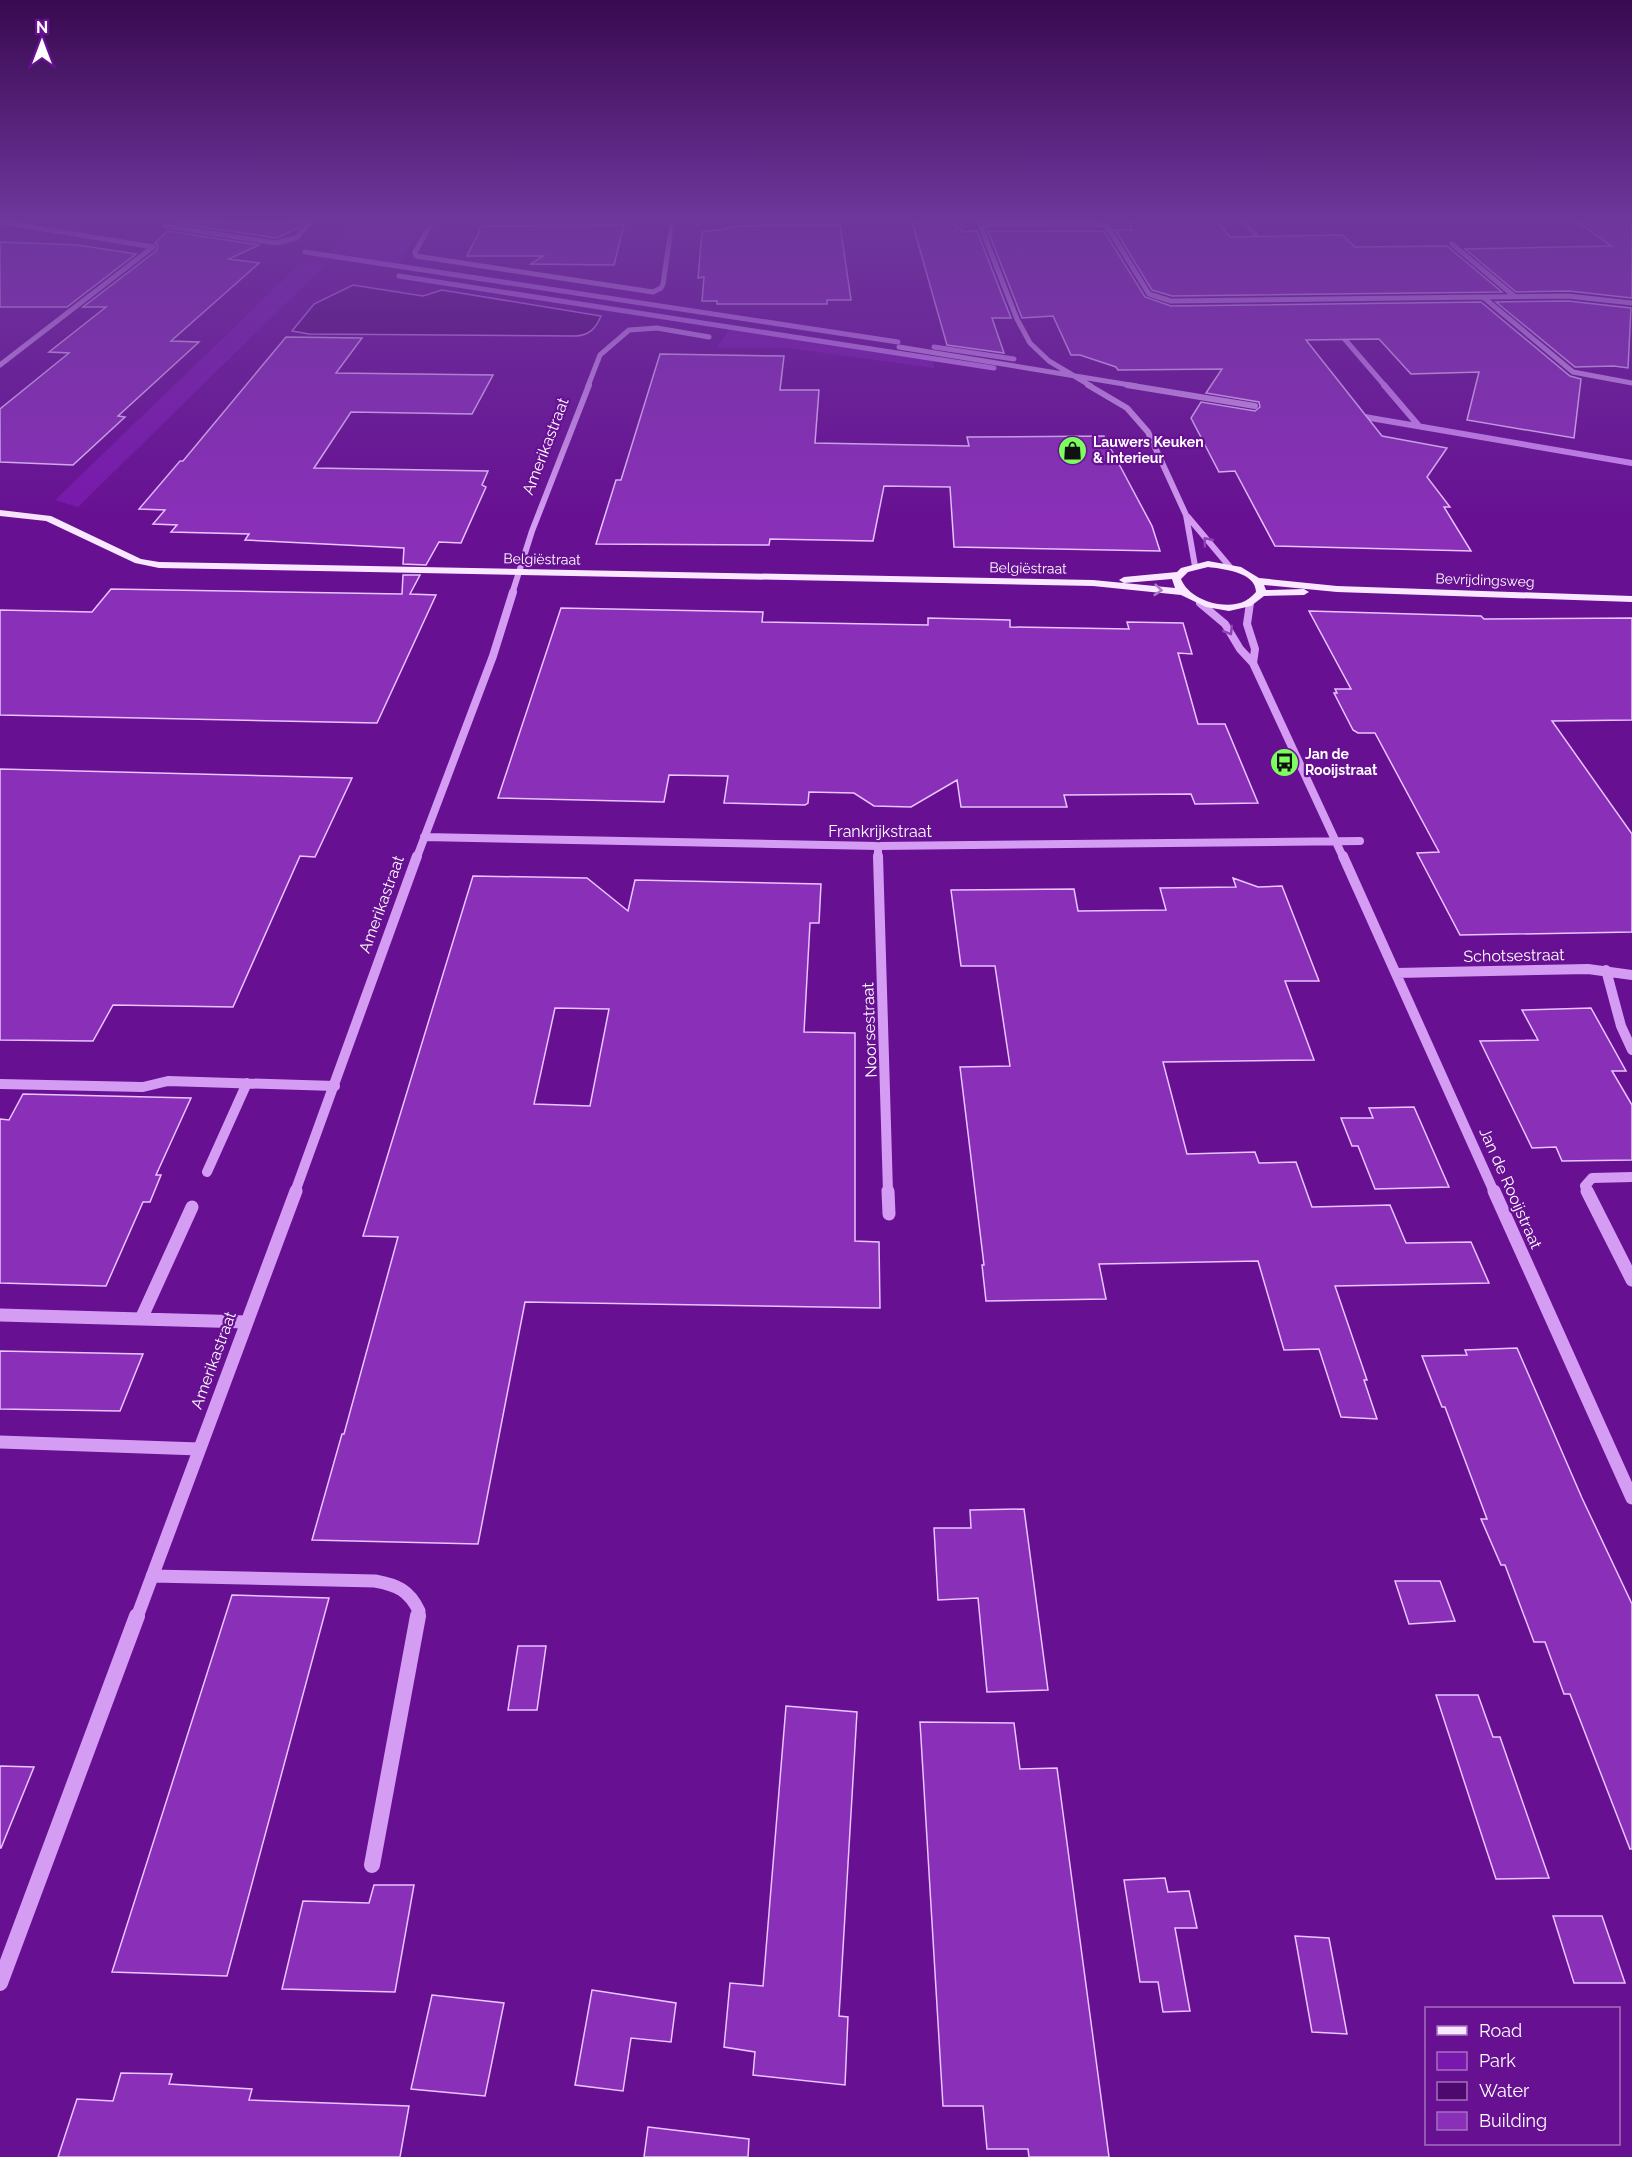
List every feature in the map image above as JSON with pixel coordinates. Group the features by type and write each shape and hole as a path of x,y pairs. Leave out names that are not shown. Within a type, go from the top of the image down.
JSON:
{"main road":[{"name":"Belgiëstraat","path":"0,513 48,518 138,561 159,565 1093,583 1180,592"},
{"path":"1208,564 1230,567 1250,575 1257,581 1261,593 1250,603 1227,607 1200,603 1180,592 1176,585 1178,575 1185,569 1208,564"},
{"name":"Belgiëstraat","path":"1093,583 1178,575"},
{"name":"Bevrijdingsweg","path":"1257,581 1337,589 1632,599"},
{"name":"Bevrijdingsweg","path":"1261,593 1337,589"}],"street":[{"path":"0,365 55,323"},
{"path":"1019,323 1030,343 1049,360 1127,408 1148,432 1186,515 1195,566"},
{"path":"1513,323 1573,372 1632,383"},
{"name":"Amerikastraat","path":"0,1983 335,1086 424,837 493,656 532,531 600,355 629,330 657,328 710,337"},
{"path":"899,347 1255,406"},
{"path":"1186,515 1230,567"},
{"name":"Jan de Rooijstraat","path":"1200,603 1225,624 1240,649 1253,663 1337,843 1632,1498"},
{"name":"Jan de Rooijstraat","path":"1250,603 1247,624 1255,649 1253,663"},
{"name":"Frankrijkstraat","path":"424,837 878,846 1360,841"},
{"name":"Noorsestraat","path":"878,846 889,1214"},
{"name":"Schotsestraat","path":"1396,973 1588,969 1632,975"},
{"path":"1606,970 1621,1026 1632,1050"},
{"path":"0,1084 143,1088 168,1081 335,1086"},
{"path":"207,1172 247,1083"},
{"path":"1632,1177 1592,1178 1585,1186 1632,1280"},
{"path":"141,1319 192,1207"},
{"path":"0,1315 247,1322"},
{"path":"0,1442 199,1449"},
{"path":"152,1576 375,1581 396,1584 411,1593 419,1611 372,1865"}],"green space":[{"path":"239,323 266,323 78,507 55,500"},
{"path":"731,327 933,360 934,368 788,348 717,348"}],"water":[{"path":"299,323 598,323 592,330 576,336 309,334 292,331"}],"building":[{"path":"86,323 192,323 171,341 199,342 118,416 125,417 73,465 0,462 0,409 69,353 49,352"},
{"path":"941,323 994,323 1004,353 947,345"},
{"path":"1056,323 1506,323 1570,376 1581,379 1574,438 1467,420 1479,372 1411,374 1379,339 1306,340 1382,436 1447,448 1427,477 1450,507 1444,507 1471,551 1275,546 1235,471 1219,472 1191,418 1201,402 1255,411 1260,407 1259,402 1206,393 1222,369 1118,370 1116,367 1080,355 1071,355"},
{"path":"1521,323 1630,323 1628,368 1575,367"},
{"path":"286,337 362,338 336,373 493,375 472,414 351,412 314,468 488,471 482,485 486,487 461,543 439,542 426,565 403,564 404,548 245,540 249,534 171,532 177,525 153,524 165,510 139,509 180,461 183,461"},
{"path":"660,354 784,356 780,390 819,390 815,443 969,446 967,437 1104,436 1152,526 1160,551 954,547 950,487 884,486 873,541 770,539 769,545 596,544 616,480 621,480"},
{"path":"403,575 420,575 410,594 436,595 377,723 0,715 0,610 92,612 111,589 402,594"},
{"path":"561,608 763,612 762,622 928,625 928,618 1010,620 1010,627 1129,629 1127,622 1183,623 1192,654 1178,653 1198,724 1225,724 1258,803 1195,804 1191,794 1064,795 1067,807 961,807 957,780 911,807 874,806 854,793 809,792 808,803 805,805 724,803 728,776 669,775 664,802 498,798"},
{"path":"1309,611 1481,616 1484,619 1632,618 1632,720 1552,721 1632,834 1632,932 1460,935 1417,853 1439,852 1375,733 1358,733 1353,730 1334,693 1337,693 1335,689 1351,689"},
{"path":"0,769 352,778 315,857 300,856 233,1007 113,1005 93,1041 0,1040"},
{"path":"473,876 587,878 628,911 635,880 821,884 819,923 810,923 804,1032 855,1033 855,1241 879,1242 880,1308 525,1302 478,1544 312,1540 342,1434 344,1434 398,1237 363,1236","holes":["555,1008 609,1009 590,1106 534,1104"]},
{"path":"1233,878 1258,887 1282,886 1319,981 1285,981 1314,1060 1163,1062 1187,1154 1255,1152 1259,1163 1296,1162 1312,1207 1390,1205 1406,1243 1471,1242 1489,1283 1335,1286 1367,1380 1364,1380 1377,1419 1341,1417 1319,1349 1284,1350 1258,1261 1099,1264 1106,1299 986,1301 982,1265 984,1265 960,1067 1010,1066 995,966 961,966 951,890 1074,889 1078,911 1166,910 1160,888 1236,887"},
{"path":"1591,1008 1626,1071 1612,1071 1632,1105 1632,1160 1562,1161 1556,1147 1532,1148 1480,1041 1538,1040 1522,1010"},
{"path":"23,1094 191,1098 156,1175 161,1175 150,1202 143,1202 106,1286 0,1283 0,1119 9,1120"},
{"path":"1414,1107 1449,1187 1375,1189 1358,1146 1352,1146 1341,1118 1373,1118 1369,1108"},
{"path":"1517,1348 1582,1498 1632,1604 1632,1849 1630,1849 1570,1694 1564,1694 1545,1642 1534,1642 1505,1565 1501,1565 1481,1519 1487,1519 1445,1407 1442,1407 1422,1356 1467,1355 1465,1350"},
{"path":"0,1351 143,1354 120,1411 0,1409"},
{"path":"1024,1509 1048,1690 987,1692 978,1598 938,1600 934,1528 971,1528 970,1510"},
{"path":"1395,1581 1440,1581 1455,1621 1409,1624"},
{"path":"232,1595 329,1598 227,1976 112,1972"},
{"path":"518,1646 546,1646 537,1710 508,1710"},
{"path":"1436,1695 1478,1695 1493,1737 1500,1737 1549,1878 1496,1879"},
{"path":"786,1706 857,1712 839,2016 848,2017 845,2085 753,2075 755,2052 724,2047 730,1983 763,1986"},
{"path":"920,1722 1014,1723 1020,1769 1057,1768 1109,2157 1029,2157 1028,2149 987,2149 983,2106 943,2106"},
{"path":"0,1766 34,1767 1,1848 0,1848"},
{"path":"1165,1878 1168,1892 1189,1891 1197,1928 1175,1928 1190,2011 1163,2012 1158,1982 1140,1982 1124,1880"},
{"path":"374,1885 414,1885 395,1992 282,1989 303,1901 369,1903"},
{"path":"1553,1916 1602,1916 1625,1983 1574,1983"},
{"path":"1295,1936 1329,1938 1347,2034 1312,2032"},
{"path":"592,1990 676,2003 671,2042 631,2038 623,2091 575,2085"},
{"path":"432,1995 504,2003 485,2096 411,2089"},
{"path":"121,2073 172,2074 169,2084 252,2089 249,2100 409,2106 400,2157 58,2157 77,2099 113,2101"},
{"path":"648,2127 749,2139 748,2157 644,2157"}],"waterway":[{"path":"701,323 994,368"},
{"path":"771,323 898,342"},
{"path":"1336,329 1385,386"},
{"path":"934,347 1014,359"},
{"path":"1384,385 1419,426"},
{"path":"1353,415 1632,463"}],"place":[{"name":"Lauwers Keuken & Interieur","path":"1072,450"},
{"name":"Jan de Rooijstraat","path":"1284,762"}]}
